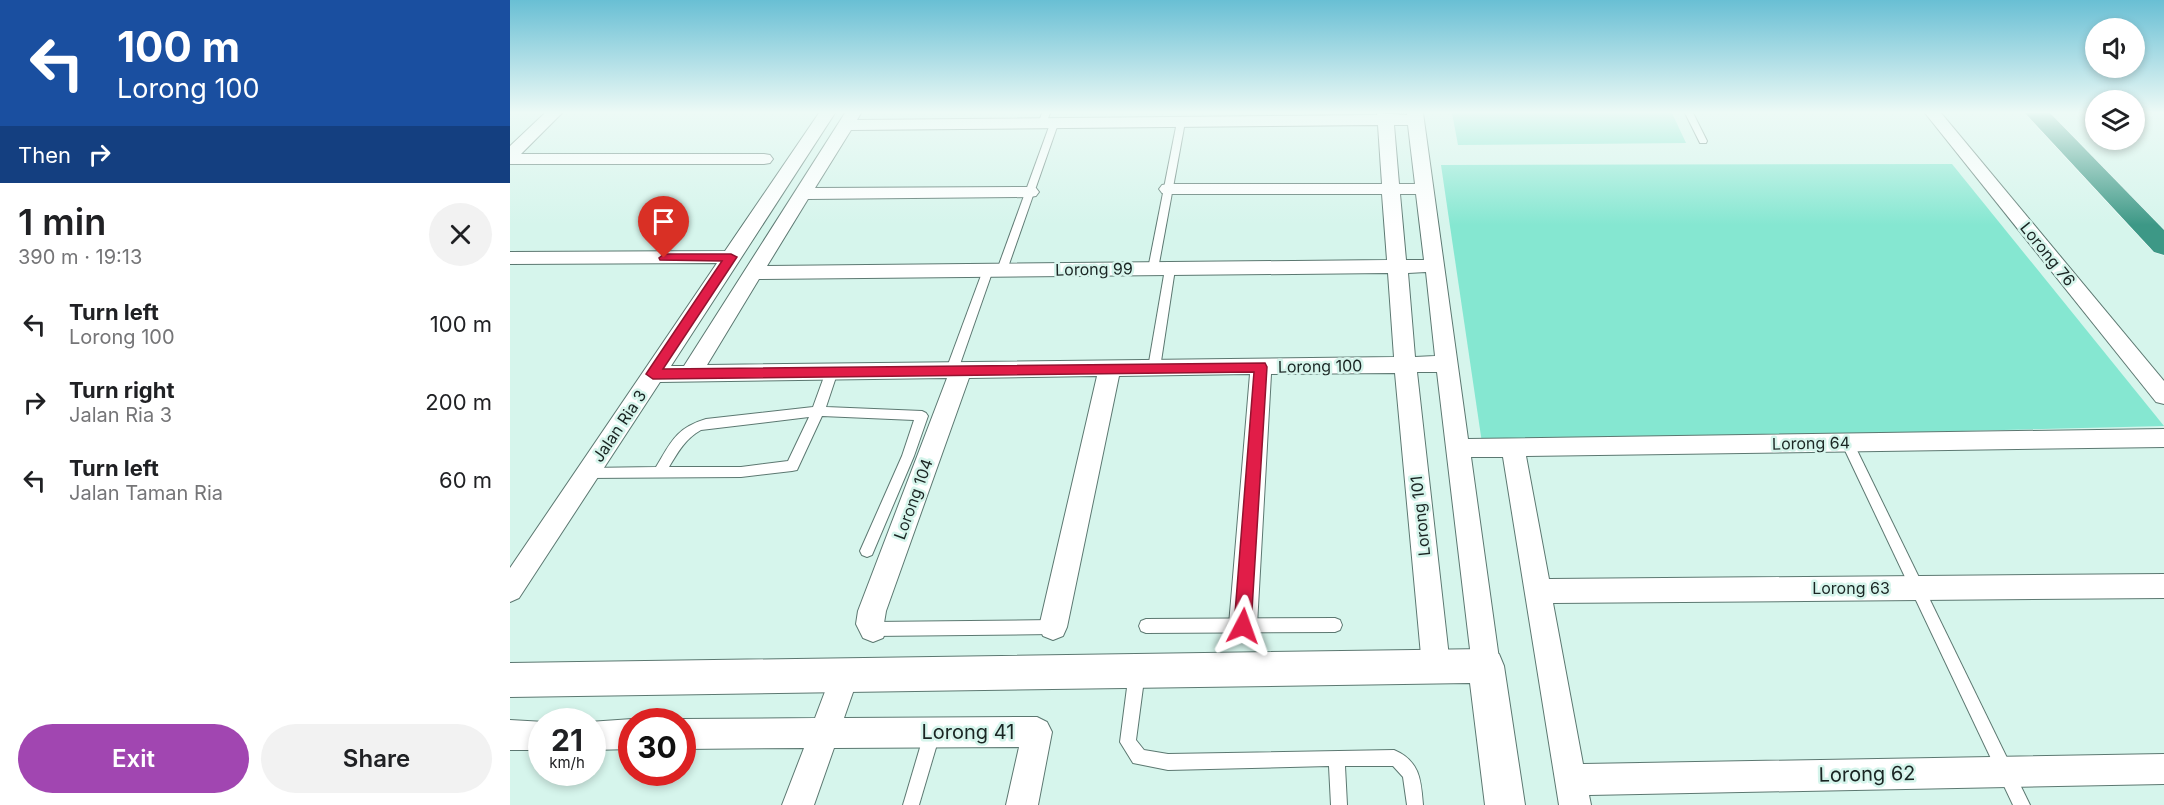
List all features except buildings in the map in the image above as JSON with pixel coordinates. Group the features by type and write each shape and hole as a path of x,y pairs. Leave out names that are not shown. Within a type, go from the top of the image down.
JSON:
{"highway":[{"path":"2073,151 2164,246"},
{"path":"2102,151 2164,214"}],"street":[{"name":"Jalan Ria 3","path":"510,590 801,151"},
{"path":"690,374 830,151"},
{"name":"Lorong 101","path":"1388,151 1405,365 1436,666"},
{"path":"1420,151 1505,805"},
{"name":"Lorong 76","path":"1964,151 2164,396"},
{"path":"510,157 764,159"},
{"path":"1168,189 1425,189"},
{"path":"802,194 1030,192"},
{"path":"510,258 731,257"},
{"name":"Lorong 99","path":"753,273 1435,266"},
{"name":"Lorong 100","path":"653,374 831,374 957,370 1448,364"},
{"path":"1243,626 1261,367"},
{"path":"1053,627 1110,369"},
{"name":"Lorong 104","path":"873,629 870,624 872,611 957,370"},
{"name":"Lorong 64","path":"1458,448 2164,438"},
{"path":"1513,447 1573,792"},
{"name":"Lorong 63","path":"1537,591 2164,586"},
{"path":"510,680 1486,666"},
{"path":"798,805 845,675"},
{"name":"Lorong 41","path":"696,734 1037,732 1022,805"},
{"path":"510,735 528,735"},
{"name":"Lorong 62","path":"1573,792 2005,772 2164,769"}],"lane":[{"path":"957,370 995,270 1030,192 1040,151"},
{"path":"1154,368 1168,189 1180,151"},
{"path":"587,474 741,472 792,466 818,411 831,374"},
{"path":"660,472 682,435 691,427 818,411 922,416 908,456 867,551"},
{"path":"1847,442 2022,805"},
{"path":"1146,626 1335,625"},
{"path":"873,629 1053,627"},
{"path":"1137,671 1128,742 1138,757 1168,762 1394,758 1402,761 1413,778 1415,805"},
{"path":"911,805 932,732"},
{"path":"1337,758 1339,805"}],"green space":[{"path":"1952,164 2164,426 1482,443 1441,165"}],"route":[{"path":"664,258 731,257 653,374 831,374 952,370 1261,367 1243,626"}]}
